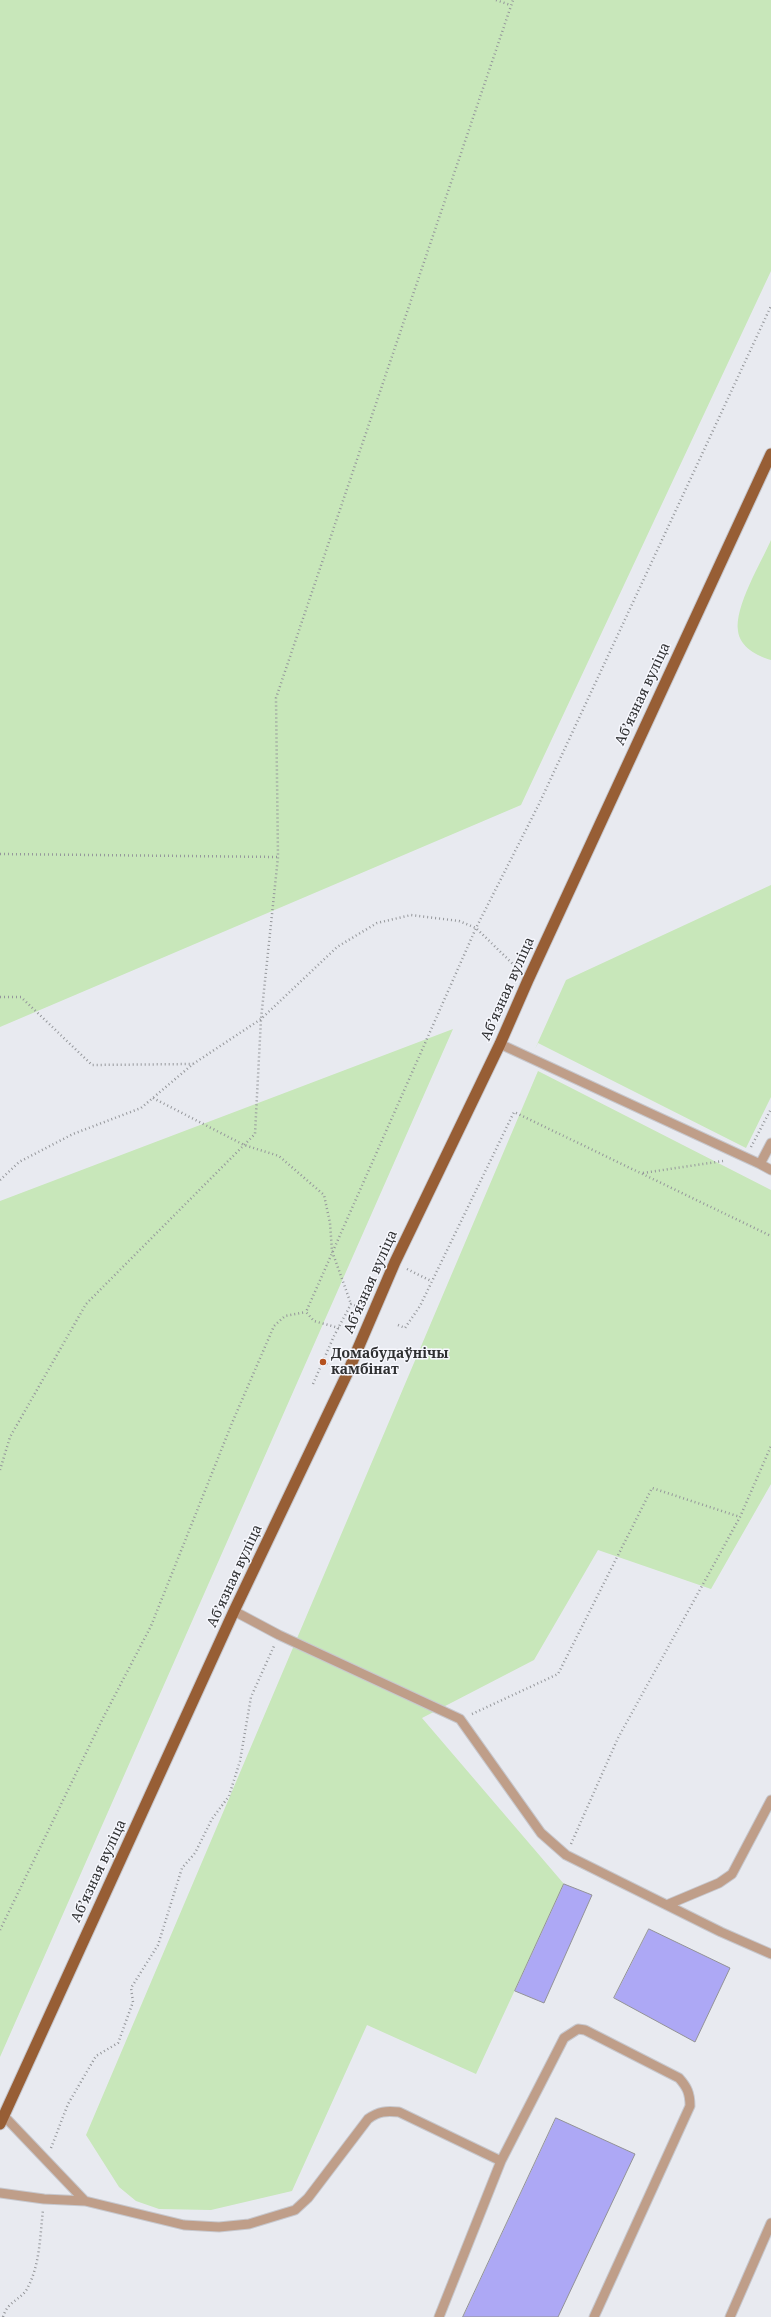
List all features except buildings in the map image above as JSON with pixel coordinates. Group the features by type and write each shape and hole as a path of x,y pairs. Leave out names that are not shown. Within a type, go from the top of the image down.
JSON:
{"main road":[{"name":"Абʼязная вуліца","path":"2,2120 234,1611 374,1313 395,1262 500,1044 528,980 771,454"}],"lane":[{"path":"500,1044 771,1170"},
{"path":"760,1164 771,1142"},
{"path":"234,1611 280,1635 460,1719 541,1833 566,1855 669,1904 721,1932 771,1954"},
{"path":"669,1904 719,1883 732,1874 771,1800"},
{"path":"439,2317 501,2160 564,2038 578,2029 585,2030 679,2078 687,2087 690,2096 690,2106 594,2317"},
{"path":"0,2193 44,2199 85,2201 191,2225 219,2227 249,2224 295,2210 308,2198 368,2119 377,2112 386,2111 399,2112 501,2160"},
{"path":"2,2120 49,2163 85,2201"},
{"path":"730,2317 771,2223"}],"path":[{"path":"496,0 510,5"},
{"path":"0,1470 10,1437 86,1304 255,1134 261,1018 278,857 276,698 512,0"},
{"path":"306,1312 476,928 539,804 771,306"},
{"path":"0,854 278,857"},
{"path":"0,1180 20,1162 73,1134 141,1108 193,1064 261,1018 337,947 377,923 411,915 458,921 476,928 500,948 528,980"},
{"path":"0,998 21,997 92,1066 193,1064"},
{"path":"153,1098 244,1145 279,1156 324,1195 330,1223 332,1251 351,1304 313,1384"},
{"path":"643,1173 746,1158 771,1109"},
{"path":"398,1325 405,1328 420,1306 514,1112 771,1236"},
{"path":"395,1262 431,1282"},
{"path":"351,1304 374,1313"},
{"path":"306,1312 314,1320 339,1328"},
{"path":"0,1930 151,1626 232,1423 274,1326 285,1316 306,1312"},
{"path":"566,1855 618,1738 740,1517 771,1446"},
{"path":"460,1719 558,1674 652,1488 740,1517"},
{"path":"49,2163 51,2145 68,2104 96,2056 118,2042 132,2002 131,1988 158,1945 182,1868 195,1853 212,1819 229,1796 240,1760 251,1698 280,1635"},
{"path":"3,2317 6,2307 28,2289 36,2268 44,2199"}],"green space":[{"path":"0,0 771,0 771,271 521,805 0,1027"},
{"path":"771,540 771,660 750,650 742,642 739,637 738,621 740,610 749,585"},
{"path":"771,885 771,1097 746,1148 538,1043 535,1049 566,980"},
{"path":"453,1029 0,2057 0,1201"},
{"path":"538,1071 771,1190 771,1484 711,1589 598,1550 534,1660 422,1718 564,1884 476,2074 367,2025 292,2191 211,2210 159,2209 136,2201 119,2187 86,2135"}],"place":[{"name":"Домабудаўнічы камбінат","path":"323,1362"}]}
